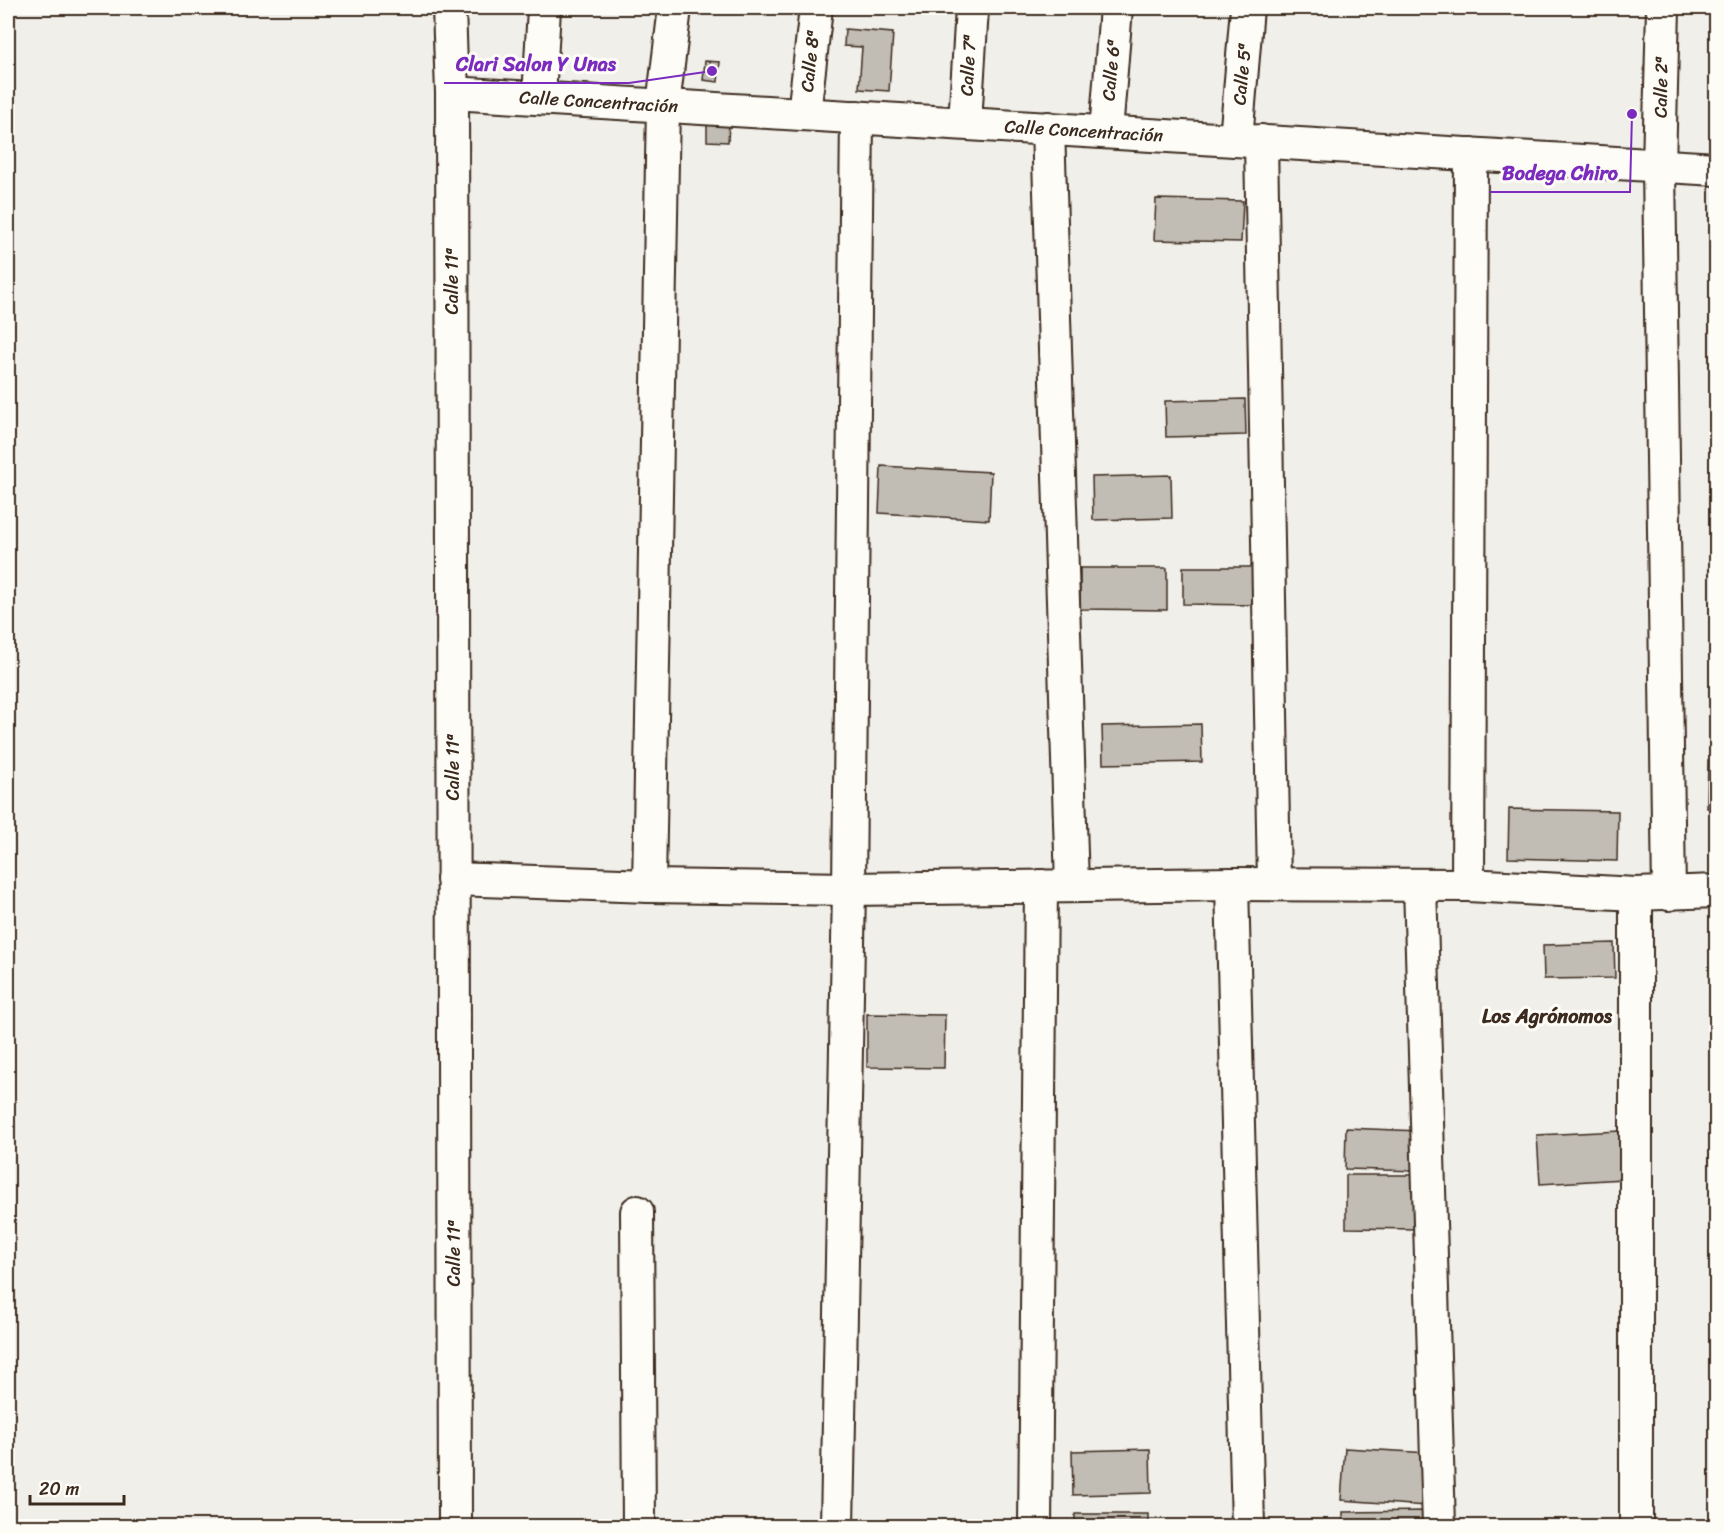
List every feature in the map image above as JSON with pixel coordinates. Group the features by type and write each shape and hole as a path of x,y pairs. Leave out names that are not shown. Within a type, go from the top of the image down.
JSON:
{"street":[{"name":"Calle 11ª","path":"449,8 452,93 455,1527"},
{"path":"538,98 544,8"},
{"path":"649,886 663,105 675,8"},
{"name":"Calle 8ª","path":"804,114 816,8"},
{"name":"Calle 7ª","path":"965,123 972,8"},
{"name":"Calle 6ª","path":"1106,132 1116,8"},
{"name":"Calle 5ª","path":"1247,8 1249,141 1274,884"},
{"name":"Calle 2ª","path":"1663,8 1659,166 1669,894"},
{"name":"Calle Concentración","path":"452,93 1716,169"},
{"path":"837,1527 849,889 856,117"},
{"path":"1048,128 1072,885"},
{"path":"1468,885 1471,154"},
{"path":"453,879 649,886 849,889 1274,884 1468,885 1636,894 1716,891"},
{"path":"1232,884 1248,1527"},
{"path":"1420,885 1439,1527"},
{"path":"1035,1527 1041,886"},
{"path":"1636,894 1636,1527"},
{"path":"637,1212 639,1527"}],"building":[{"path":"845,29 893,33 889,91 859,89 862,47 844,46"},
{"path":"705,61 720,62 718,82 703,80"},
{"path":"707,123 729,124 728,142 707,141"},
{"path":"1156,199 1243,201 1241,242 1154,240"},
{"path":"1245,399 1246,435 1166,437 1165,401"},
{"path":"881,466 991,472 989,520 879,513"},
{"path":"1171,475 1172,518 1093,520 1092,477"},
{"path":"1183,567 1257,567 1257,605 1183,604"},
{"path":"1080,568 1167,568 1167,610 1080,609"},
{"path":"1201,724 1202,762 1103,764 1102,726"},
{"path":"1708,760 1716,761 1716,808 1707,808"},
{"path":"1509,809 1618,811 1617,861 1508,858"},
{"path":"1614,943 1615,978 1544,979 1543,945"},
{"path":"867,1014 945,1015 944,1068 867,1067"},
{"path":"1346,1128 1420,1131 1419,1171 1345,1169"},
{"path":"1621,1131 1623,1179 1540,1184 1537,1135"},
{"path":"1346,1175 1418,1175 1418,1229 1346,1228"},
{"path":"1345,1448 1430,1453 1426,1506 1341,1500"},
{"path":"1150,1449 1151,1493 1073,1495 1072,1451"},
{"path":"1428,1511 1428,1526 1343,1526 1343,1512"},
{"path":"1075,1514 1148,1514 1148,1526 1075,1526"}],"place":[{"name":"Clari Salon Y Unas","path":"712,71"},
{"name":"Bodega Chiro","path":"1632,114"}],"district":[{"name":"Los Agrónomos","path":"1547,1016"}]}
